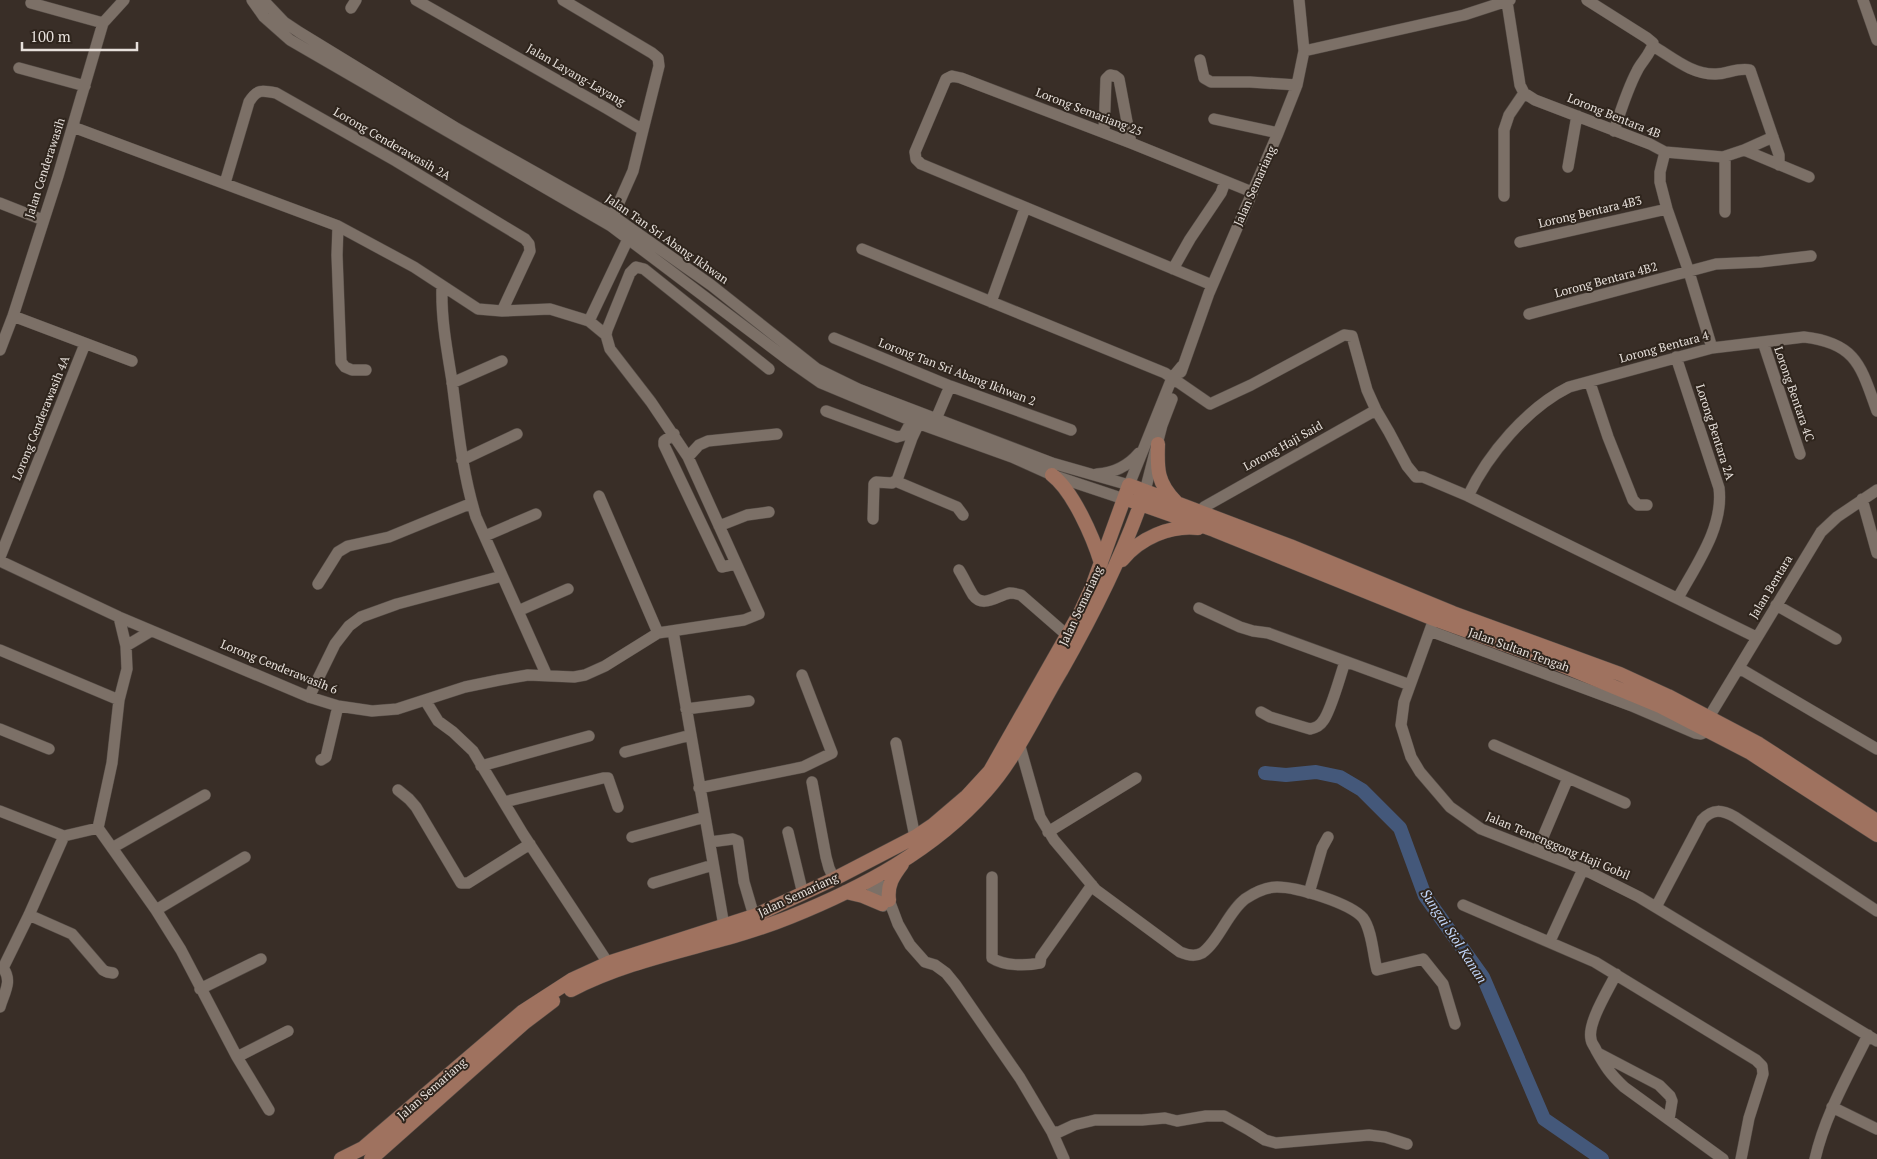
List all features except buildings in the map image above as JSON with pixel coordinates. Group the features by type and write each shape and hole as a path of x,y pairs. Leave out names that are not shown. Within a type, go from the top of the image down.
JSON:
{"main road":[{"path":"1152,445 1158,461 1160,479 1167,493 1179,505"},
{"path":"1052,475 1059,481 1075,506 1096,546 1101,563"},
{"path":"1128,485 1143,498"},
{"name":"Jalan Semariang","path":"341,1159 363,1148 522,1012 573,979 608,962 754,916 804,894 915,837 950,812 990,771 1068,636 1092,588 1128,485"},
{"path":"1124,499 1143,498"},
{"name":"Jalan Semariang","path":"371,1159 524,1023 559,997 600,977 788,918 846,892 906,860 940,835 987,790 1008,762 1117,567 1143,498"},
{"name":"Jalan Sultan Tengah","path":"1143,498 1179,505 1290,546 1453,613 1620,674 1709,717 1791,764 1877,821"},
{"name":"Jalan Sultan Tengah","path":"1143,498 1432,625 1614,685 1660,706 1749,752 1877,835"},
{"path":"1117,567 1136,546 1171,530 1191,527 1214,530"},
{"path":"846,892 886,902 892,876 906,860"},
{"path":"804,894 821,893 864,873 871,879"},
{"path":"351,1159 363,1148"}],"street":[{"name":"Jalan Cenderawasih","path":"0,350 13,316 74,127 103,23 124,0"},
{"name":"Jalan Tan Sri Abang Ikhwan","path":"252,0 264,17 290,40 611,226 791,362 822,382 916,422 1012,453"},
{"name":"Jalan Tan Sri Abang Ikhwan","path":"263,0 284,22 299,32 456,128 613,216 711,285 817,369 858,390 936,419 1012,453"},
{"name":"Jalan Layang-Layang","path":"416,0 643,130"},
{"path":"563,0 638,44 658,58 659,66 633,171 613,216"},
{"name":"Jalan Semariang","path":"1152,445 1162,426 1176,379 1212,286 1297,85 1304,50 1299,0"},
{"path":"1587,0 1652,41 1653,46 1696,72 1718,74 1746,68 1750,70 1779,156 1779,165"},
{"path":"1863,0 1874,18 1877,40"},
{"path":"1304,50 1446,19 1509,1 1520,85 1524,93 1508,115 1504,130 1504,196"},
{"path":"31,3 103,23"},
{"path":"1614,131 1628,89 1653,46"},
{"path":"1200,60 1204,78 1212,82 1297,85"},
{"path":"18,68 85,86"},
{"name":"Lorong Semariang 25","path":"1026,208 920,164 916,159 915,152 932,109 946,80 952,76 1104,132 1252,192"},
{"path":"1104,132 1106,79 1110,76 1115,76 1118,79 1131,143"},
{"name":"Lorong Cenderawasih 2A","path":"225,183 249,102 254,95 267,91 276,93 396,161 525,238 529,244 530,252 502,311"},
{"name":"Lorong Bentara 4B","path":"1524,93 1534,100 1650,144 1664,152 1660,182 1712,348"},
{"path":"1568,167 1578,116"},
{"path":"1214,119 1278,133"},
{"path":"74,127 338,226 414,267 478,309 502,311 550,309 589,321 606,335"},
{"path":"1664,152 1723,157 1773,138"},
{"path":"1744,150 1809,177"},
{"path":"1723,157 1725,161 1725,212"},
{"path":"1173,269 1221,192 1225,182"},
{"path":"0,203 43,220"},
{"path":"991,302 1026,208 1212,286"},
{"name":"Lorong Bentara 4B3","path":"1520,242 1667,209"},
{"path":"338,226 337,255 341,362 345,367 352,370 366,370"},
{"path":"589,321 628,239"},
{"path":"862,249 1165,373 1176,379 1205,402 1214,404 1331,341 1347,334 1352,336 1366,390 1406,466 1416,477 1423,477 1468,496 1756,637"},
{"name":"Lorong Bentara 4B2","path":"1529,314 1716,264 1760,262 1811,256"},
{"path":"674,434 664,441 664,446 707,538 722,567 736,564 688,457 674,434 610,349 606,335 608,325 630,273 636,267 640,267 769,369"},
{"path":"442,286 441,310 462,460 472,503 502,576 547,676"},
{"path":"13,316 132,361"},
{"name":"Lorong Bentara 4","path":"1468,496 1494,454 1529,415 1556,394 1569,387 1590,383 1712,348 1804,337 1820,338 1837,344 1852,354 1865,376 1877,411"},
{"name":"Lorong Tan Sri Abang Ikhwan 2","path":"834,338 950,386 1071,430"},
{"name":"Lorong Bentara 4C","path":"1763,342 1800,454"},
{"name":"Lorong Cenderawasih 4A","path":"0,559 85,344"},
{"name":"Lorong Bentara 2A","path":"1676,357 1720,488 1721,500 1710,539 1678,598"},
{"path":"452,383 502,361"},
{"path":"1590,383 1633,500 1638,505 1647,505"},
{"path":"936,419 950,386"},
{"name":"Lorong Haji Said","path":"1204,507 1376,410"},
{"path":"826,411 897,437 904,435 916,422"},
{"path":"873,519 874,484 876,482 892,484 897,480 916,422"},
{"path":"462,460 517,434"},
{"path":"688,457 699,445 708,441 777,434"},
{"path":"1090,474 1104,473 1128,464 1152,445"},
{"path":"1012,453 1128,485 1152,445"},
{"path":"1143,498 1152,445"},
{"path":"1012,453 1052,475 1124,499"},
{"path":"897,480 900,483 957,507 963,515"},
{"name":"Jalan Bentara","path":"1709,717 1821,532 1837,517 1877,490"},
{"path":"599,496 658,633"},
{"path":"1862,500 1877,553"},
{"path":"318,584 338,552 348,546 389,537 472,503"},
{"path":"719,526 747,515 770,512"},
{"path":"485,536 536,514"},
{"name":"Lorong Cenderawasih 6","path":"0,559 119,617 309,697 338,706 372,711 397,709 465,688 499,680 528,675 574,676 595,671 658,633 744,620 759,614 736,564"},
{"path":"959,570 974,596 983,601 992,601 1004,594 1021,595 1068,636"},
{"path":"309,697 335,644 349,626 361,617 431,594 502,576"},
{"path":"518,611 568,589"},
{"path":"1776,605 1836,639"},
{"path":"1199,608 1240,627 1268,633 1410,685"},
{"path":"119,617 126,646 126,669 119,700 112,763 98,828 156,910 181,950 237,1057 269,1110"},
{"name":"Jalan Temenggong Haji Gobil","path":"1432,625 1410,685 1402,713 1401,725 1411,757 1420,772 1450,807 1481,829 1582,869 1614,884 1656,907 1872,1038"},
{"path":"126,646 152,630"},
{"path":"673,631 724,926"},
{"path":"0,650 119,700"},
{"path":"1261,712 1270,717 1310,729 1315,728 1324,721 1327,715 1345,662"},
{"path":"1739,668 1877,749"},
{"path":"699,788 803,767 832,753 802,675"},
{"path":"425,700 438,721 473,751 530,844 608,962"},
{"path":"686,709 748,701"},
{"path":"321,760 326,757 338,706"},
{"path":"0,729 49,749"},
{"path":"625,752 691,735"},
{"path":"481,766 589,736"},
{"path":"896,742 915,837"},
{"path":"1019,743 1040,817 1048,832 1092,885 1180,952 1194,955 1204,951 1236,908 1250,896 1268,888 1278,887 1309,893 1345,905 1358,913 1368,928 1377,970 1423,959 1443,984 1454,1024"},
{"path":"1494,745 1625,803"},
{"path":"1008,762 1012,762 1027,772"},
{"path":"504,802 608,778 611,782 618,807"},
{"path":"1048,832 1136,778"},
{"path":"1537,851 1568,778"},
{"path":"812,782 826,857 834,879"},
{"path":"398,790 416,807 461,883 468,883 530,844"},
{"path":"112,848 204,795"},
{"path":"1656,907 1702,820 1714,811 1721,810 1736,817 1877,912"},
{"path":"0,811 64,836 98,828"},
{"path":"632,837 704,817"},
{"path":"788,832 804,894"},
{"path":"0,1007 9,981 8,974 3,968 29,916 64,836"},
{"path":"1309,893 1322,848 1328,837"},
{"path":"710,842 733,839 738,841 744,882 754,916"},
{"path":"156,910 245,857"},
{"path":"653,882 713,864"},
{"path":"1550,941 1582,869"},
{"path":"992,877 992,958 998,962 1021,965 1040,963 1042,957 1092,885"},
{"path":"871,879 910,945 925,962 935,965 946,973 1020,1078 1052,1132 1064,1159"},
{"path":"1463,905 1595,962 1748,1055 1762,1066 1763,1074 1749,1118 1741,1159"},
{"path":"29,916 72,934 103,970 114,972"},
{"path":"200,989 261,959"},
{"path":"1616,974 1596,1014 1592,1029 1591,1039 1603,1064 1613,1077 1723,1159"},
{"path":"237,1057 288,1031"},
{"path":"1815,1159 1832,1107 1872,1038"},
{"path":"1598,1053 1665,1090 1672,1101 1669,1119"},
{"path":"1832,1107 1877,1129"},
{"path":"1052,1132 1059,1132 1095,1120 1165,1118 1177,1121 1206,1116 1224,1116 1265,1140 1276,1143 1369,1135 1385,1137 1407,1144"}],"waterway":[{"name":"Sungai Siol Kanan","path":"1265,773 1286,775 1316,772 1340,777 1362,790 1400,828 1425,896 1483,977 1544,1119 1602,1159"}]}
